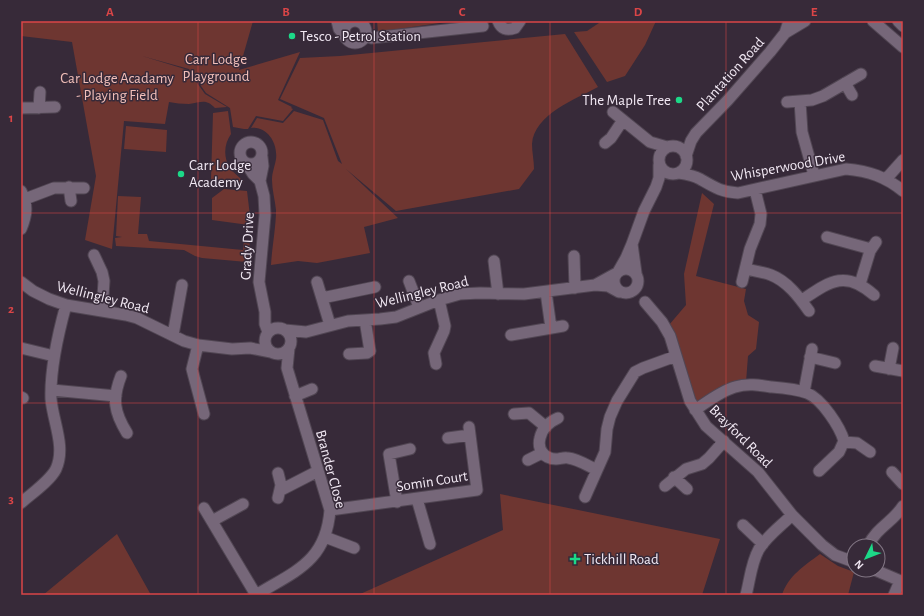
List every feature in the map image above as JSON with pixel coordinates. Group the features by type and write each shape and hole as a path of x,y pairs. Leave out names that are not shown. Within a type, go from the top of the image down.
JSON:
{"street":[{"path":"337,21 339,29 348,40 354,44 361,42 366,36 366,28 364,25 356,21 345,21"},
{"path":"345,36 344,33 346,26 353,21"},
{"path":"366,36 371,38 487,23 497,26 501,25 508,30 515,28 520,21"},
{"name":"Plantation Road","path":"785,33 789,21"},
{"name":"Plantation Road","path":"687,158 691,141 696,133 747,79 785,33 805,21"},
{"path":"873,21 903,47"},
{"path":"898,21 903,26"},
{"path":"787,102 812,100 823,96 861,74"},
{"path":"845,83 852,95"},
{"path":"39,108 40,92"},
{"path":"800,101 802,132 814,175"},
{"path":"21,108 55,107"},
{"path":"613,112 650,142 665,172 676,174"},
{"path":"605,143 611,138 623,120"},
{"name":"Plantation Road","path":"669,146 696,133"},
{"name":"Grady Drive","path":"260,181 253,174 241,156 240,152 244,143 254,141 261,148 263,166 260,181 264,196 265,215 259,282 265,312 267,334"},
{"path":"650,142 681,148 687,158 686,166 656,187"},
{"path":"632,244 637,287 634,290 622,293 614,285 613,280 626,258 644,211 656,187 659,178 661,151 669,146"},
{"path":"246,163 256,163 262,157"},
{"name":"Whisperwood Drive","path":"687,158 699,179"},
{"path":"886,178 903,160"},
{"name":"Whisperwood Drive","path":"676,174 690,175 712,187 728,192 738,193 846,169 868,172 886,178 903,191"},
{"path":"70,187 71,201"},
{"path":"21,229 25,220 26,208 23,195 54,188 84,188"},
{"path":"742,282 750,249 760,224 761,214 755,190"},
{"path":"827,238 873,246 860,284"},
{"path":"94,255 102,272 104,281 102,311"},
{"path":"574,256 575,288"},
{"path":"494,261 498,294"},
{"path":"746,269 770,274 778,278 793,290 809,311"},
{"path":"617,273 620,270 633,270 637,277"},
{"name":"Wellingley Road","path":"595,285 617,273"},
{"name":"Brayford Road","path":"637,277 645,302"},
{"path":"802,300 824,285 840,280 860,284 874,295"},
{"path":"409,281 419,308"},
{"name":"Wellingley Road","path":"21,282 33,291 49,299 66,305 137,318 184,341 198,345 232,349 250,348 273,352"},
{"path":"317,282 330,325"},
{"path":"173,335 182,285"},
{"name":"Wellingley Road","path":"284,329 306,332 348,321 396,317 439,300 460,294 524,294 595,285 608,286 622,293"},
{"path":"322,298 376,287"},
{"path":"546,292 551,328"},
{"name":"Brayford Road","path":"622,293 637,297 645,302 662,322 670,336 690,401 706,426 758,472 792,515 822,545 835,555 846,559"},
{"path":"436,364 434,353 444,331 439,300"},
{"path":"21,503 56,470 59,458 60,447 54,416 52,390 54,356 66,305"},
{"path":"265,312 290,335 290,346 283,353 273,352 266,344 267,334"},
{"path":"349,354 367,353 370,351 365,320"},
{"path":"511,335 563,326"},
{"path":"250,348 276,328 284,329"},
{"name":"Wellingley Road","path":"290,346 306,332"},
{"path":"198,345 192,368 204,414"},
{"name":"Brander Close","path":"204,508 256,595 304,566 317,552 325,537 329,524 330,510 287,368 290,346"},
{"path":"21,348 54,356"},
{"path":"889,369 893,348"},
{"name":"Brander Close","path":"273,352 287,368"},
{"path":"804,392 811,353 836,363"},
{"path":"585,497 605,452 607,429 610,417 617,401 630,380 636,372 643,368 676,356"},
{"path":"875,366 903,371"},
{"path":"121,376 115,405 119,420 127,433"},
{"path":"695,410 727,390 742,385 753,384 809,394 830,415 844,442 839,452 819,471"},
{"path":"295,396 312,389"},
{"path":"52,390 116,396"},
{"path":"514,414 529,413 546,427"},
{"path":"558,418 546,427 540,438 540,450 542,453 551,458 573,459 597,470"},
{"name":"Somin Court","path":"330,510 477,490 469,431 448,438"},
{"path":"664,486 686,469 702,464 724,441"},
{"path":"844,442 857,443 870,452"},
{"path":"397,502 389,454 410,449"},
{"path":"528,460 542,453"},
{"path":"278,473 281,485 280,494 318,471"},
{"path":"892,472 903,484"},
{"path":"674,477 687,489"},
{"path":"417,499 430,544"},
{"path":"212,521 243,504"},
{"path":"873,538 875,534 899,512 903,506"},
{"path":"746,595 754,559 763,544 792,515"},
{"path":"743,525 763,544"},
{"path":"325,537 354,548"},
{"path":"886,575 902,581 894,595"}],"green space":[{"path":"21,21 253,21 239,70 300,52 278,100 292,107 291,108 293,109 283,121 256,116 248,129 233,127 230,108 206,93 189,69 142,56 188,70 205,94 227,107 215,108 206,102 181,104 169,102 165,124 124,121 112,249 85,240 96,176 72,42 21,36"},
{"path":"377,21 453,21 378,32"},
{"path":"602,21 656,21 645,45 625,76 607,82 574,32 587,31"},
{"path":"565,34 598,87 568,102 548,116 540,124 535,133 532,144 534,169 519,189 396,211 346,169 398,218 364,227 370,253 317,263 298,261 271,265 276,210 272,188 272,177 276,153 273,142 266,133 257,128 251,128 257,118 283,123 294,111 323,120 338,161 342,164 324,118 280,99 300,58 340,56"},
{"path":"228,111 231,134 227,142 225,155 231,170 244,182 211,179 213,113"},
{"path":"126,126 167,130 166,152 124,149"},
{"path":"224,189 247,191 250,216 249,225 212,220 212,198"},
{"path":"702,193 714,204 696,276 746,289 744,301 748,315 759,322 756,349 748,356 746,382 696,406 669,325 686,305 684,274"},
{"path":"118,196 141,197 138,234 147,234 149,241 243,250 244,240 250,242 247,262 202,258 184,250 116,246 115,238 122,237 116,236"},
{"name":"Tickhill Road","path":"500,494 720,539 702,595 358,595 503,530"},
{"path":"117,534 151,595 43,595"},
{"path":"820,554 838,566 846,569 846,578 852,578 848,595 782,595 788,582 803,567"}],"place":[{"name":"Tesco - Petrol Station","path":"292,36"},
{"name":"The Maple Tree","path":"679,100"},
{"name":"Carr Lodge Academy","path":"181,174"},
{"name":"Tickhill Road","path":"575,559"}],"park label":[{"name":"Carr Lodge Playground","path":"216,68"},
{"name":"Car Lodge Acadamy - Playing Field","path":"117,86"}]}
